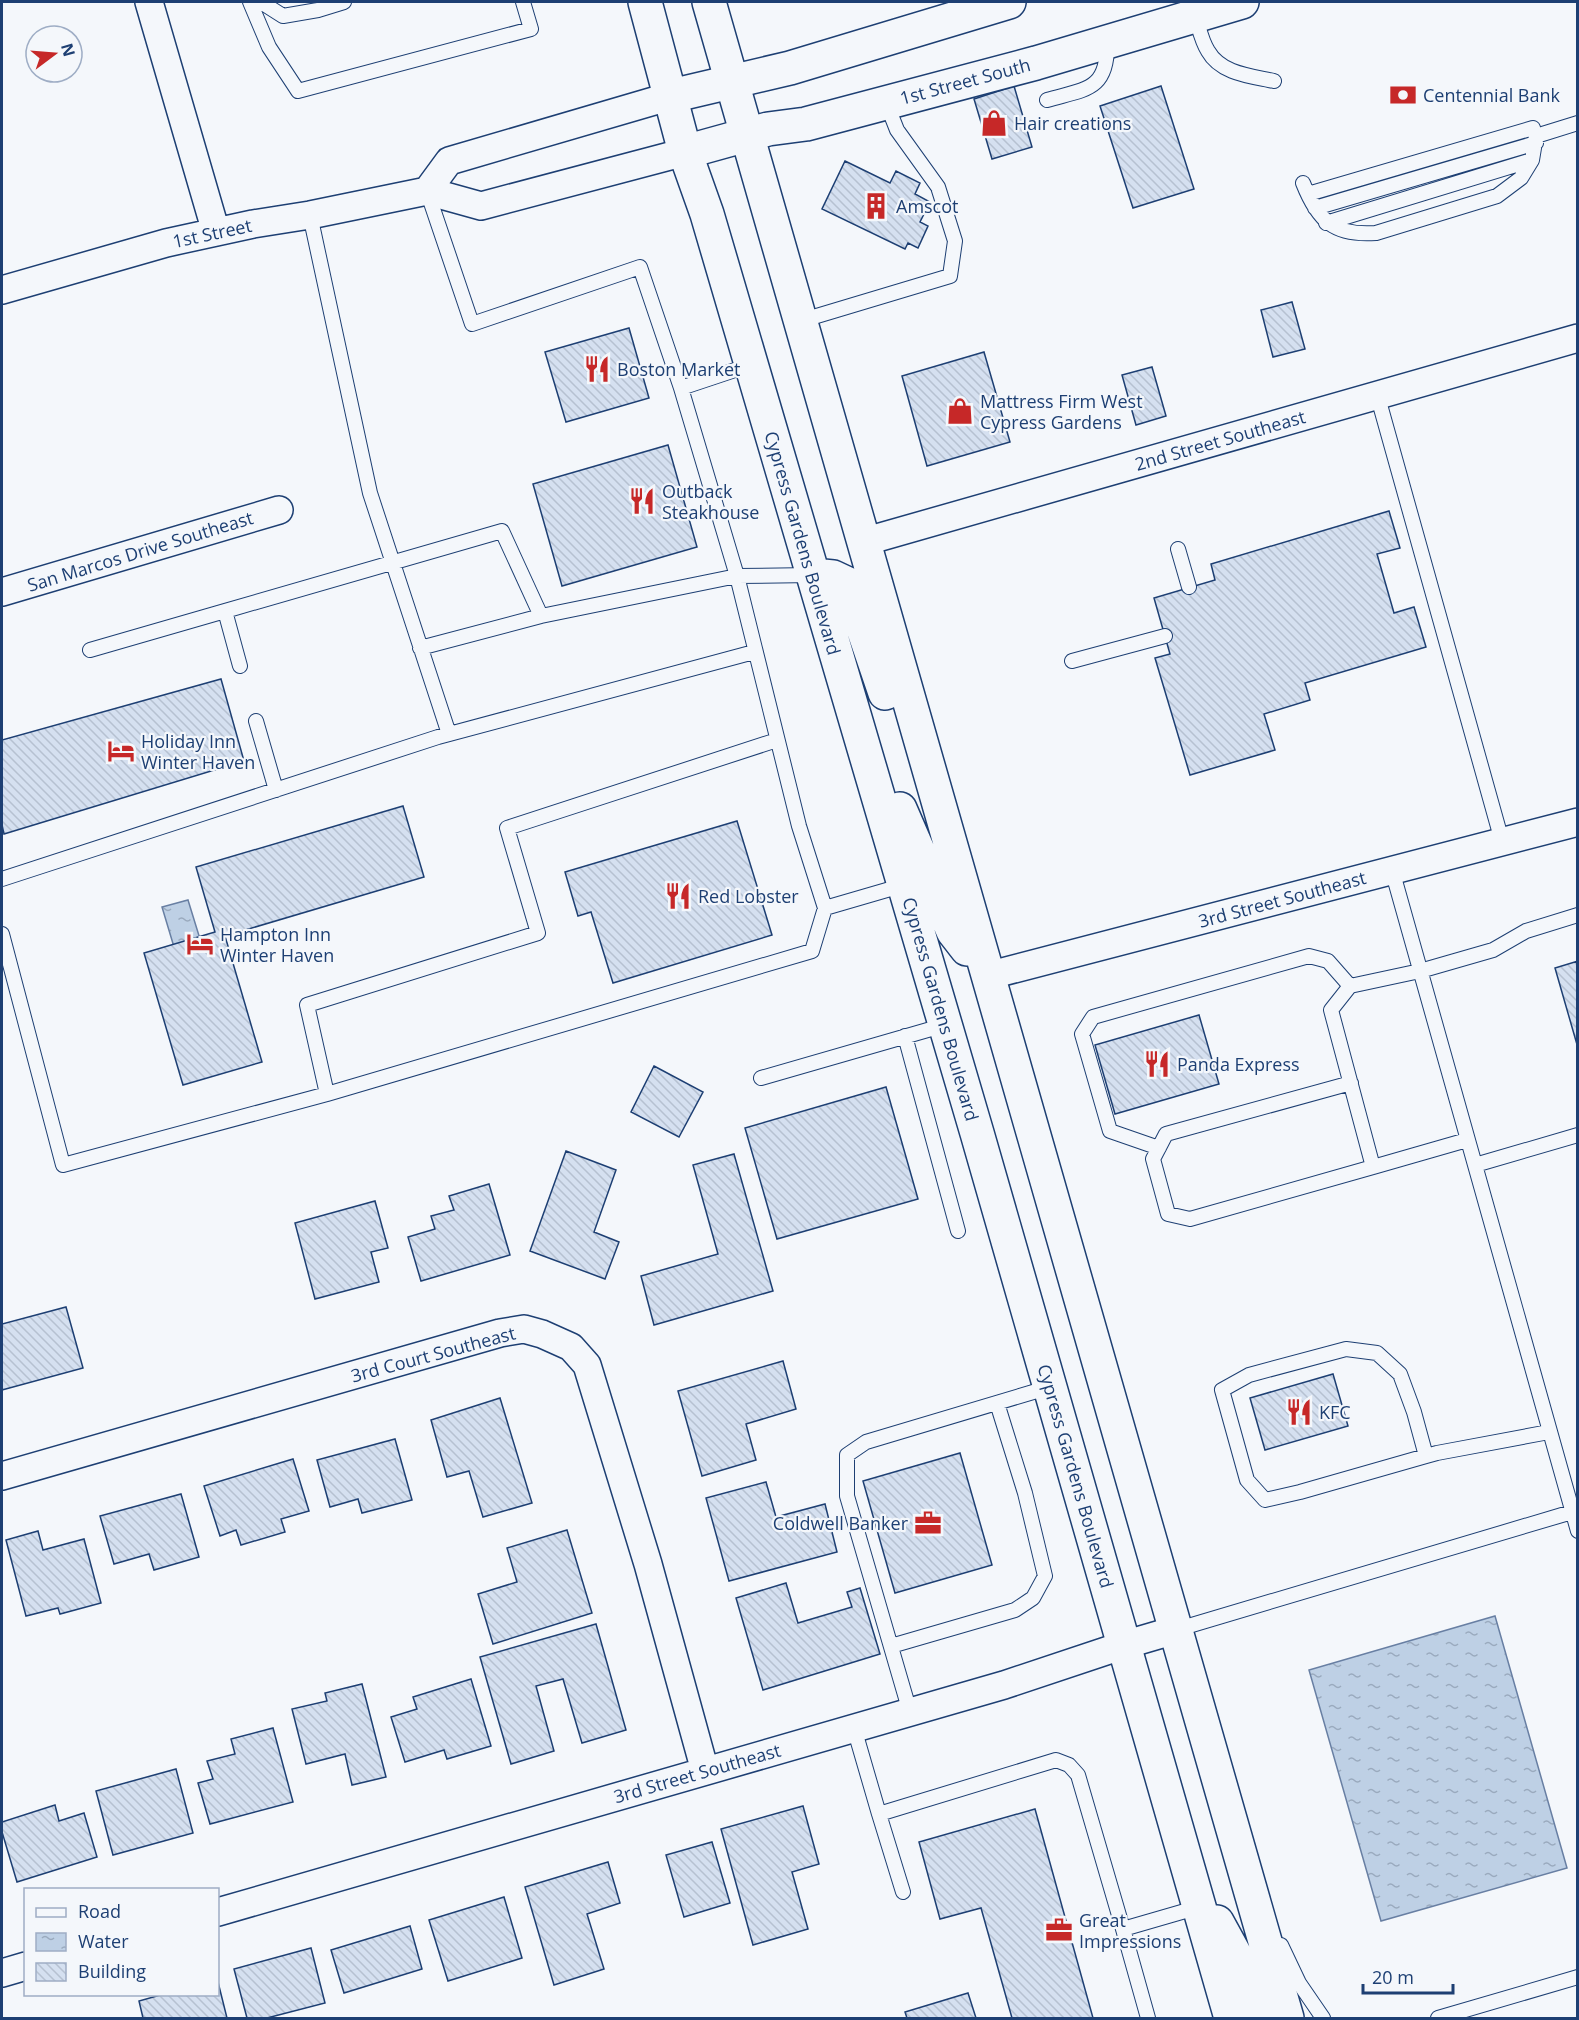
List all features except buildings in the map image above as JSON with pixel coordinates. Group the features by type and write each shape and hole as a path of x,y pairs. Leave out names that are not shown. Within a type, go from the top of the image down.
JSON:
{"main road":[{"name":"Cypress Gardens Boulevard","path":"645,2 685,152 706,214 945,1025 1231,2019"},
{"path":"709,2 1287,2019"},
{"path":"671,96 790,68 963,8 1009,2"},
{"name":"1st Street South","path":"685,152 768,129 806,124 1107,43 1242,2"},
{"path":"813,574 833,577 848,584 898,728 923,754"},
{"path":"867,759 877,764 902,814 953,931 987,976"},
{"path":"1189,1870 1245,1973 1261,2013 1269,2019"}],"street":[{"path":"149,2 216,232"},
{"path":"426,191 449,161 671,96"},
{"name":"1st Street","path":"2,290 166,243 216,232 426,191 481,206 685,152"},
{"name":"2nd Street Southeast","path":"862,542 1578,338"},
{"name":"San Marcos Drive Southeast","path":"2,592 279,510"},
{"name":"3rd Street Southeast","path":"987,976 1578,822"},
{"name":"3rd Court Southeast","path":"2,1476 500,1333 524,1329 542,1334 571,1347 587,1365 648,1564 705,1771"},
{"name":"3rd Street Southeast","path":"219,1912 1004,1685 1176,1630"},
{"path":"2,1973 24,1967"}],"lane":[{"path":"250,2 269,47 298,91 531,29 523,2"},
{"path":"261,2 283,16 318,10 344,2"},
{"path":"1195,15 1207,50 1214,59 1236,73 1274,81"},
{"path":"1047,100 1094,84 1101,77 1105,68 1107,43"},
{"path":"800,321 950,276 955,241 938,187 897,130 886,102"},
{"path":"1535,135 1532,160 1521,178 1497,196 1376,233 1357,234 1340,231 1326,223 1315,208 1306,188 1578,123"},
{"path":"1315,208 1535,135"},
{"path":"1326,223 1532,160"},
{"path":"2,933 63,1165 327,1094 812,951 825,908 799,826 737,576 681,388 640,267 472,324 426,191"},
{"path":"310,215 370,493 448,734"},
{"path":"681,388 750,365"},
{"path":"1377,394 1502,841"},
{"path":"90,650 502,531 541,616"},
{"path":"1178,549 1189,587"},
{"path":"420,648 541,616 737,576 813,574"},
{"path":"225,611 240,666"},
{"path":"1072,661 1165,636"},
{"path":"2,879 448,734 754,652"},
{"path":"256,721 276,790"},
{"path":"327,1094 307,1005 538,933 507,828 777,740"},
{"path":"1392,870 1549,1432 1576,1511 1578,1531"},
{"path":"825,908 904,885"},
{"path":"1374,1167 1331,1010 1350,986 1420,971 1493,950 1526,932 1578,915"},
{"path":"1159,1148 1110,1131 1082,1034 1093,1017 1309,956 1328,961 1350,986"},
{"path":"761,1078 945,1025"},
{"path":"905,1036 958,1231"},
{"path":"1351,1083 1166,1134 1153,1159 1168,1214 1190,1219 1467,1140"},
{"path":"1475,1165 1578,1135"},
{"path":"1426,1456 1401,1374 1377,1353 1346,1349 1249,1375 1222,1390 1247,1480 1265,1500 1426,1456 1493,1441 1549,1432"},
{"path":"910,1712 847,1496 847,1455 866,1442 1050,1387"},
{"path":"891,1646 1015,1610 1033,1598 1045,1576 1025,1493 997,1402"},
{"path":"1176,1630 1576,1511"},
{"path":"854,1728 903,1892"},
{"path":"879,1814 1056,1760 1069,1765 1078,1775 1148,2019"},
{"path":"1237,1843 1299,1983 1323,2019"},
{"path":"1123,1929 1199,1906"},
{"path":"1438,2019 1578,1977"}],"water":[{"path":"188,900 200,939 174,947 162,907"},
{"path":"1495,1616 1567,1868 1381,1921 1309,1670"}],"place":[{"name":"Centennial Bank","path":"1403,95"},
{"name":"Hair creations","path":"994,123"},
{"name":"Amscot","path":"876,206"},
{"name":"Boston Market","path":"597,369"},
{"name":"Mattress Firm West Cypress Gardens","path":"960,411"},
{"name":"Outback Steakhouse","path":"642,501"},
{"name":"Holiday Inn Winter Haven","path":"121,751"},
{"name":"Red Lobster","path":"678,896"},
{"name":"Hampton Inn Winter Haven","path":"200,944"},
{"name":"Panda Express","path":"1157,1064"},
{"name":"KFC","path":"1299,1412"},
{"name":"Coldwell Banker","path":"928,1523"},
{"name":"Great Impressions","path":"1059,1930"}]}
